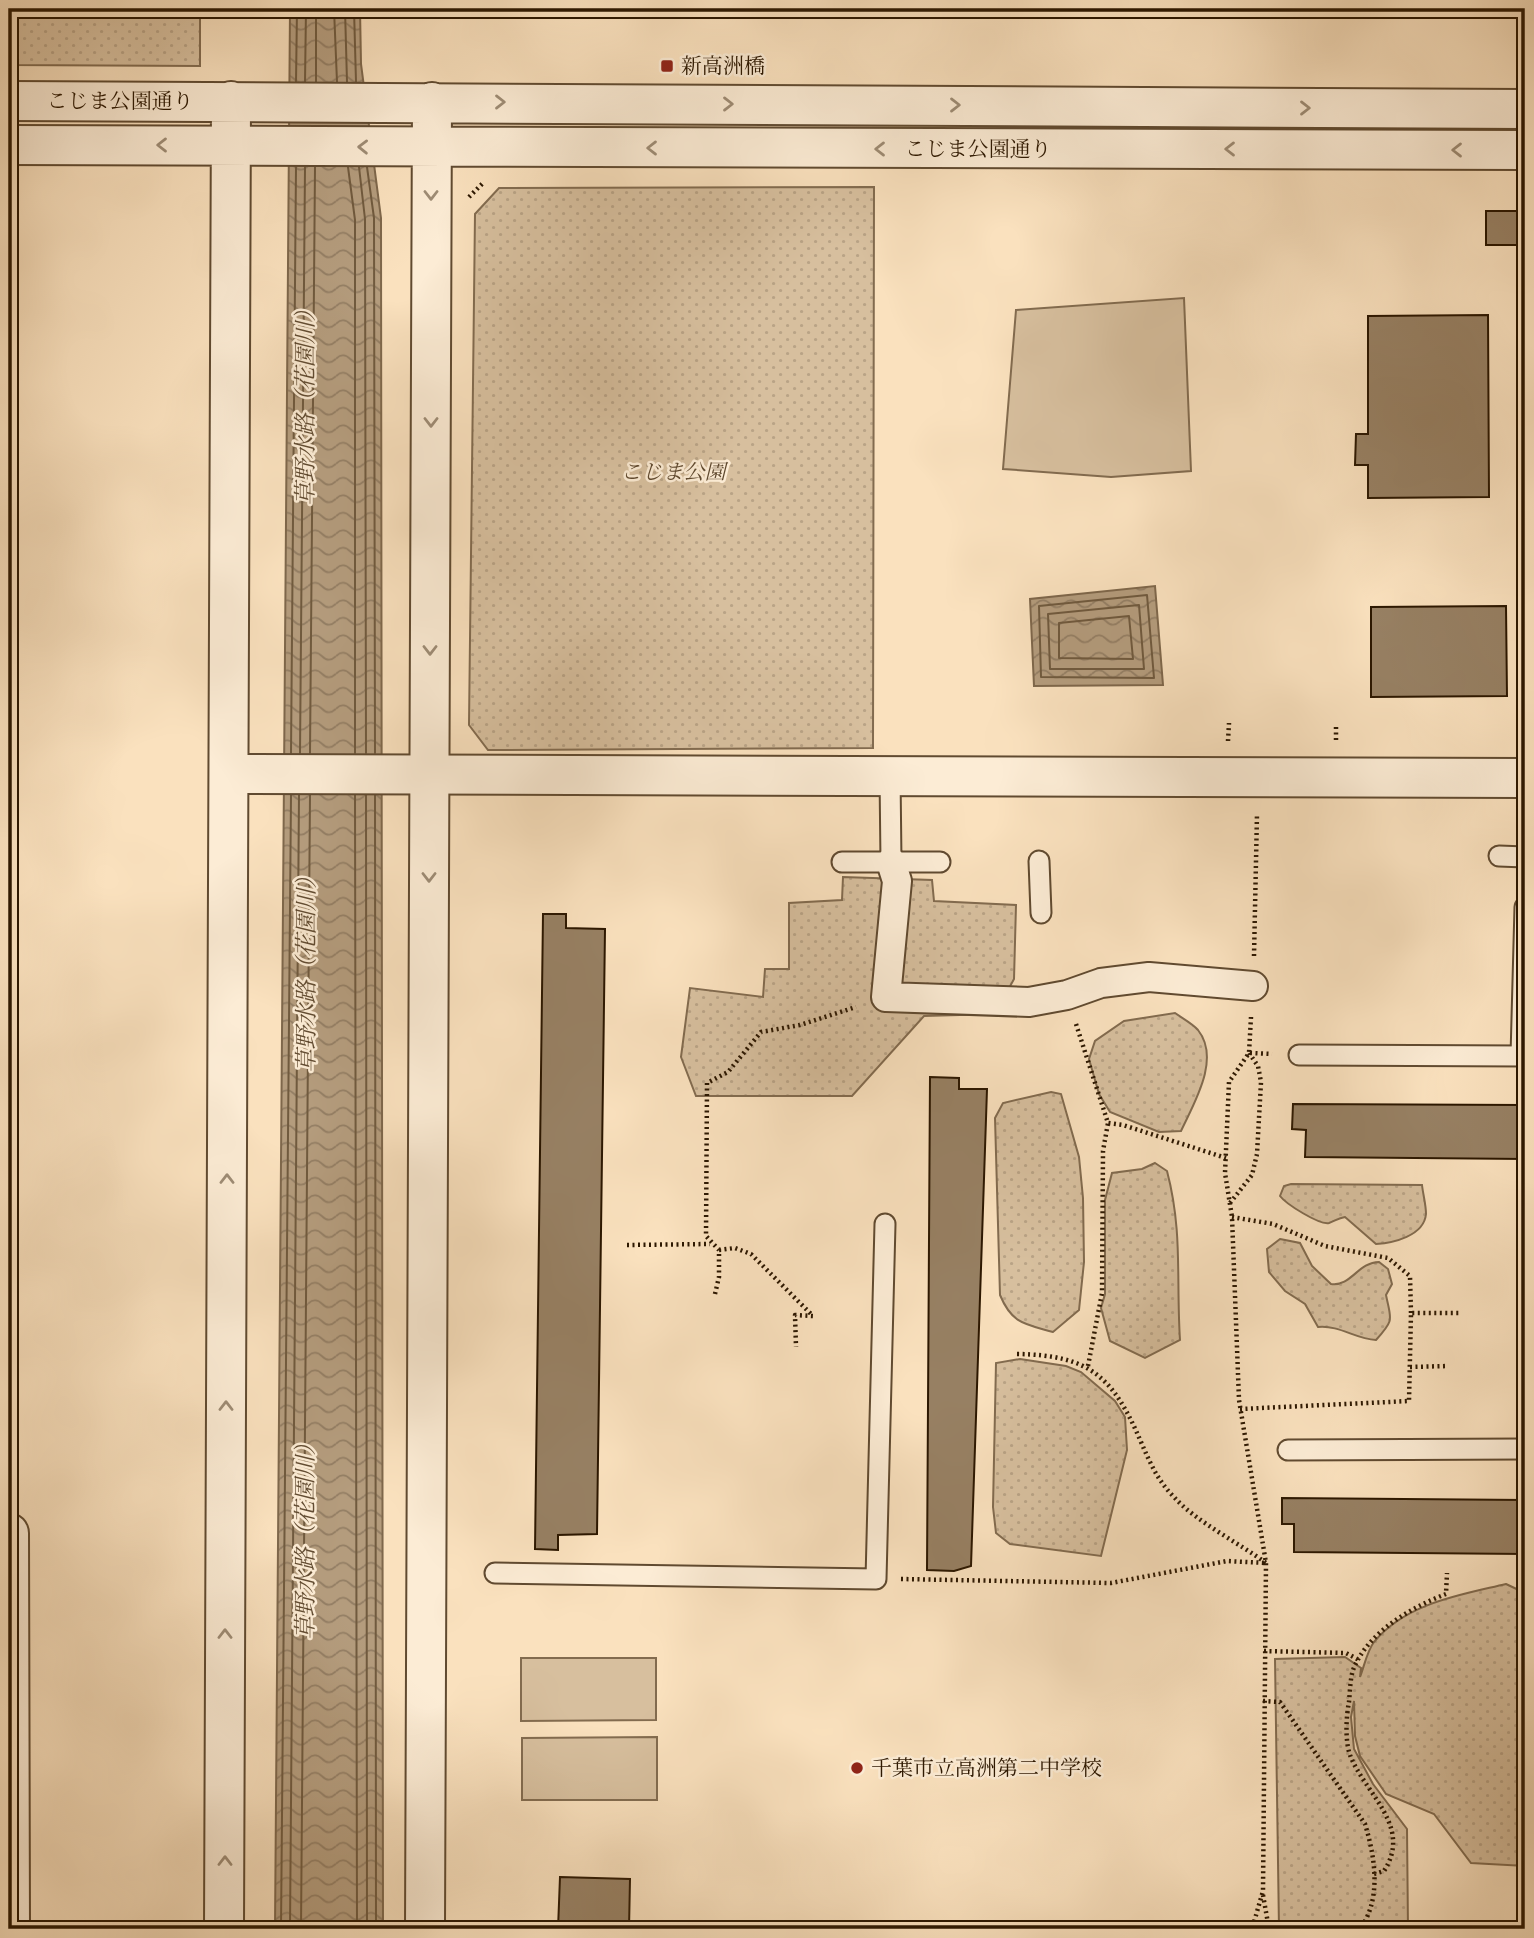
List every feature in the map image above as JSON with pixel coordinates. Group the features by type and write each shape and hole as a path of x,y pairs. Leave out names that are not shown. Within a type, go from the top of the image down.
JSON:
{"street":[{"name":"こじま公園通り","path":"9,100 1525,109"},
{"path":"224,1929 231,101"},
{"path":"425,1929 432,102"},
{"path":"9,145 231,145"},
{"name":"こじま公園通り","path":"231,145 432,148 1525,150"},
{"path":"229,774 1525,778"},
{"path":"891,862 897,881 886,997 1030,1002 1067,996 1101,983 1136,978 1253,986"},
{"path":"9,1533 10,1929"}],"lane":[{"path":"890,775 891,862"},
{"path":"1499,856 1525,857"},
{"path":"1039,861 1041,913"},
{"path":"842,862 940,862"},
{"path":"1299,1055 1523,1056 1525,907"},
{"path":"495,1573 876,1579 885,1224"},
{"path":"1287,1450 1525,1449"}],"path":[{"path":"466,200 486,181"},
{"path":"1228,723 1228,752"},
{"path":"1257,811 1249,1053 1229,1082 1226,1158 1232,1217 1240,1409 1266,1563 1262,1891 1269,1929"},
{"path":"1067,996 1108,1123 1102,1151 1102,1293 1088,1366"},
{"path":"796,1347 794,1315 813,1316 751,1254 735,1248 719,1250 710,1244 706,1236 707,1083 728,1072 761,1032 800,1025 886,997"},
{"path":"1230,1204 1252,1175 1257,1153 1261,1082 1258,1066 1249,1053"},
{"path":"1108,1123 1123,1125 1226,1158"},
{"path":"1232,1217 1266,1222 1325,1246 1388,1258 1410,1276 1409,1401 1240,1409"},
{"path":"627,1245 710,1244"},
{"path":"715,1294 719,1277 719,1250"},
{"path":"1411,1313 1460,1313"},
{"path":"1017,1354 1066,1357 1088,1366 1127,1411 1157,1478 1175,1500 1266,1563"},
{"path":"1410,1367 1448,1366"},
{"path":"876,1579 1111,1583 1227,1560 1266,1563"},
{"path":"1374,1874 1384,1871 1389,1863 1392,1828 1388,1813 1349,1753 1347,1713 1353,1671 1384,1629 1415,1606 1446,1594 1447,1573"},
{"path":"1264,1651 1346,1653 1359,1660"},
{"path":"1263,1701 1280,1702 1365,1824 1374,1874 1370,1911 1360,1929"},
{"path":"1252,1929 1262,1891"}],"green space":[{"path":"9,9 200,9 200,66 9,65"},
{"name":"こじま公園","path":"874,187 873,748 488,750 469,725 475,214 499,188"},
{"path":"1184,298 1191,471 1111,477 1003,469 1016,310"},
{"path":"843,877 932,880 934,901 1016,905 1014,979 995,1014 924,1016 852,1096 696,1096 681,1057 690,988 763,997 765,969 789,969 789,903 842,900"},
{"path":"1175,1013 1198,1030 1207,1054 1206,1067 1198,1094 1181,1131 1159,1132 1110,1112 1099,1094 1089,1059 1095,1041 1124,1021"},
{"path":"1051,1092 1061,1094 1079,1157 1084,1262 1079,1310 1053,1332 1020,1321 1009,1312 1000,1295 995,1118 1003,1103"},
{"path":"1155,1163 1167,1171 1172,1193 1178,1255 1180,1340 1145,1358 1110,1341 1101,1308 1105,1294 1105,1200 1112,1173 1142,1169"},
{"path":"1422,1185 1426,1214 1424,1222 1407,1237 1376,1244 1345,1217 1324,1223 1289,1204 1280,1196 1284,1186"},
{"path":"1280,1239 1300,1243 1312,1266 1331,1284 1344,1282 1372,1263 1379,1262 1388,1269 1392,1284 1386,1295 1390,1319 1376,1340 1333,1328 1318,1327 1305,1304 1285,1291 1269,1272 1267,1249"},
{"path":"1020,1359 1066,1366 1081,1372 1115,1401 1125,1417 1127,1450 1101,1556 1010,1544 996,1533 993,1507 996,1363"},
{"path":"1506,1584 1525,1593 1525,1866 1471,1863 1434,1814 1386,1794 1360,1756 1355,1736 1354,1701 1351,1717 1354,1749 1373,1784 1407,1829 1408,1929 1279,1929 1275,1659 1345,1657 1361,1668 1360,1677 1374,1642 1402,1618 1435,1602"},
{"path":"521,1658 656,1658 656,1720 521,1721"},
{"path":"657,1737 657,1800 522,1800 522,1738"}],"water":[{"name":"草野水路（花園川）","path":"290,9 360,9 361,64 381,218 383,1929 275,1929"},
{"path":"1155,586 1163,685 1034,686 1030,599"}],"building":[{"path":"1486,211 1525,211 1525,245 1486,245"},
{"path":"1488,315 1489,497 1368,498 1368,465 1355,465 1356,434 1368,434 1368,316"},
{"path":"1506,606 1507,696 1371,697 1371,607"},
{"path":"543,914 566,914 566,928 605,929 597,1534 558,1535 558,1550 535,1549"},
{"path":"930,1077 959,1078 959,1089 987,1089 971,1566 954,1571 927,1570"},
{"path":"1293,1104 1525,1105 1525,1159 1305,1157 1306,1130 1292,1129"},
{"path":"1282,1498 1525,1500 1525,1554 1294,1552 1294,1524 1282,1524"},
{"path":"560,1877 630,1879 629,1929 558,1929"}],"place":[{"name":"新高洲橋","path":"667,66"},
{"name":"千葉市立高洲第二中学校","path":"857,1768"}]}
